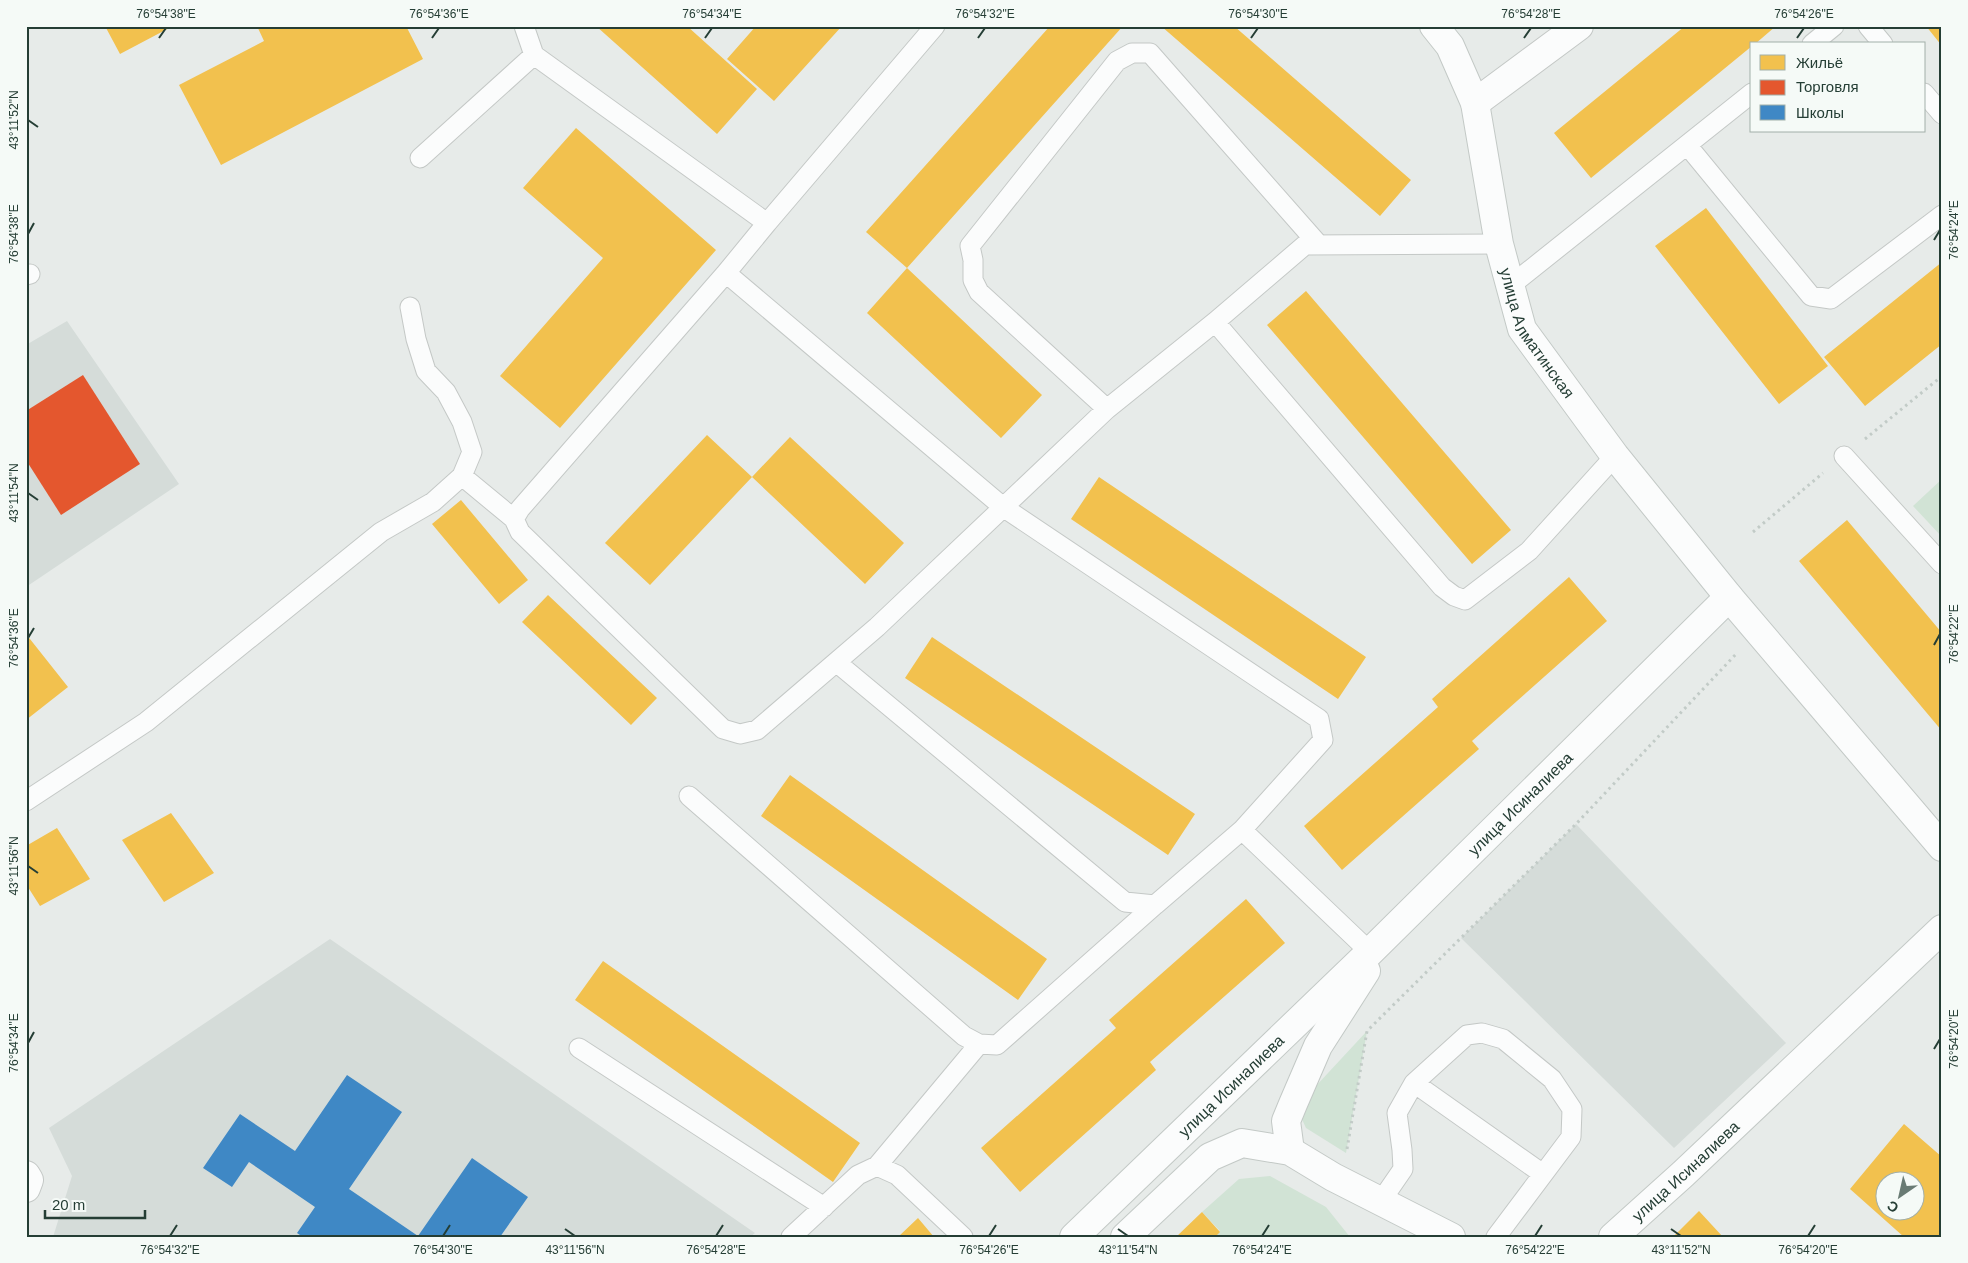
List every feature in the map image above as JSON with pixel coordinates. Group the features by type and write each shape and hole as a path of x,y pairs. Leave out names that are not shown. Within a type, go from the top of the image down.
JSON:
{"street":[{"name":"улица Алматинская","path":"1434,26 1450,46 1475,103 1499,244 1522,329 1615,456 1729,597"},
{"path":"1475,103 1579,26"},
{"path":"1729,597 1942,847"},
{"name":"улица Исиналиева","path":"1074,1237 1379,943 1729,597"},
{"name":"улица Исиналиева","path":"1614,1237 1936,934"},
{"path":"1290,1151 1286,1121 1318,1046 1379,943"},
{"path":"1125,1237 1210,1157 1242,1143 1290,1151 1333,1177 1451,1237"},
{"path":"26,1175 29,1180 26,1188"}],"lane":[{"path":"524,26 534,55 767,223"},
{"path":"514,519 520,509 726,273 935,26"},
{"path":"1814,42 1834,26"},
{"path":"1868,26 1881,42"},
{"path":"1107,409 979,292 973,280 973,260 970,246 1117,61 1132,52 1150,53 1318,245"},
{"path":"420,158 534,55"},
{"path":"1510,286 1750,95"},
{"path":"1926,95 1942,114"},
{"path":"1687,145 1811,296 1832,299 1942,216"},
{"path":"462,476 514,519 520,532 723,729 740,734 757,730 877,627 1107,409 1215,322 1305,245 1499,244"},
{"path":"689,796 964,1036 979,1044 996,1045 1242,830 1323,740 1319,719 1003,507 726,273"},
{"path":"26,801 146,722 381,532 433,502 462,476 472,452 462,422 446,392 426,371 416,339 410,307"},
{"path":"1215,322 1442,587 1454,596 1465,600 1529,551 1615,456"},
{"path":"1844,456 1942,564"},
{"path":"836,662 1125,902 1155,905"},
{"path":"1242,830 1379,943"},
{"path":"1381,1201 1403,1169 1398,1113 1414,1083 1467,1035 1482,1033 1503,1039 1552,1079 1572,1108 1571,1137 1496,1237"},
{"path":"791,1237 858,1175 877,1166 979,1044"},
{"path":"579,1048 824,1207"},
{"path":"1414,1083 1543,1174"},
{"path":"877,1166 897,1175 963,1237"}],"path":[{"path":"1346,1153 1367,1031 1576,824 1758,630"}],"shaded area":[{"path":"67,321 179,484 26,587 26,345"},
{"path":"1576,824 1786,1043 1674,1148 1461,938"},
{"path":"330,939 755,1233 750,1237 53,1237 72,1176 49,1128"}],"green space":[{"path":"1942,479 1942,537 1913,506"},
{"path":"1367,1031 1346,1153 1306,1128 1299,1113 1302,1101"},
{"path":"1270,1176 1326,1207 1350,1237 1215,1237 1220,1231 1202,1212 1239,1179"}],"building: Жильё":[{"path":"105,26 173,26 120,54"},
{"path":"257,26 406,26 423,59 221,165 179,85 264,41"},
{"path":"596,26 687,26 757,89 717,134"},
{"path":"756,26 842,26 774,101 727,59"},
{"path":"1050,26 1123,26 907,268 866,232"},
{"path":"1161,26 1234,26 1411,180 1380,216"},
{"path":"1685,26 1776,26 1757,42 1750,42 1750,48 1591,178 1554,133"},
{"path":"1926,26 1942,26 1942,46"},
{"path":"576,128 716,250 560,428 500,376 603,258 523,188"},
{"path":"1706,208 1828,366 1779,404 1655,246"},
{"path":"1942,262 1942,344 1865,406 1824,357"},
{"path":"907,268 1042,395 1001,438 867,313"},
{"path":"1306,291 1511,530 1472,564 1267,325"},
{"path":"707,435 752,477 650,585 605,543"},
{"path":"790,437 904,543 865,584 752,477"},
{"path":"1099,477 1366,657 1338,699 1071,519"},
{"path":"461,500 528,580 499,604 432,524"},
{"path":"1847,520 1942,633 1942,731 1799,561"},
{"path":"1569,577 1607,621 1472,741 1479,749 1342,870 1304,826 1438,707 1432,699"},
{"path":"548,595 657,698 631,725 522,622"},
{"path":"26,634 68,687 26,720"},
{"path":"932,637 1195,814 1168,855 905,678"},
{"path":"790,775 1047,959 1018,1000 761,816"},
{"path":"171,813 214,873 164,902 122,840"},
{"path":"57,828 90,879 40,906 26,884 26,846"},
{"path":"1246,899 1285,943 1150,1062 1156,1070 1020,1192 981,1148 1116,1028 1109,1020"},
{"path":"603,961 860,1143 833,1182 575,1000"},
{"path":"1904,1124 1942,1157 1942,1237 1904,1237 1885,1220 1926,1220 1926,1170 1876,1170 1876,1212 1850,1189"},
{"path":"1699,1211 1723,1237 1673,1237"},
{"path":"1202,1212 1220,1232 1215,1237 1176,1237"},
{"path":"918,1218 934,1237 898,1237"}],"building: Торговля":[{"path":"83,375 140,464 61,515 26,460 26,411"}],"building: Школы":[{"path":"347,1075 402,1112 349,1189 418,1236 472,1158 528,1197 500,1237 303,1237 297,1233 315,1207 249,1162 232,1187 203,1168 240,1114 295,1151"}]}
